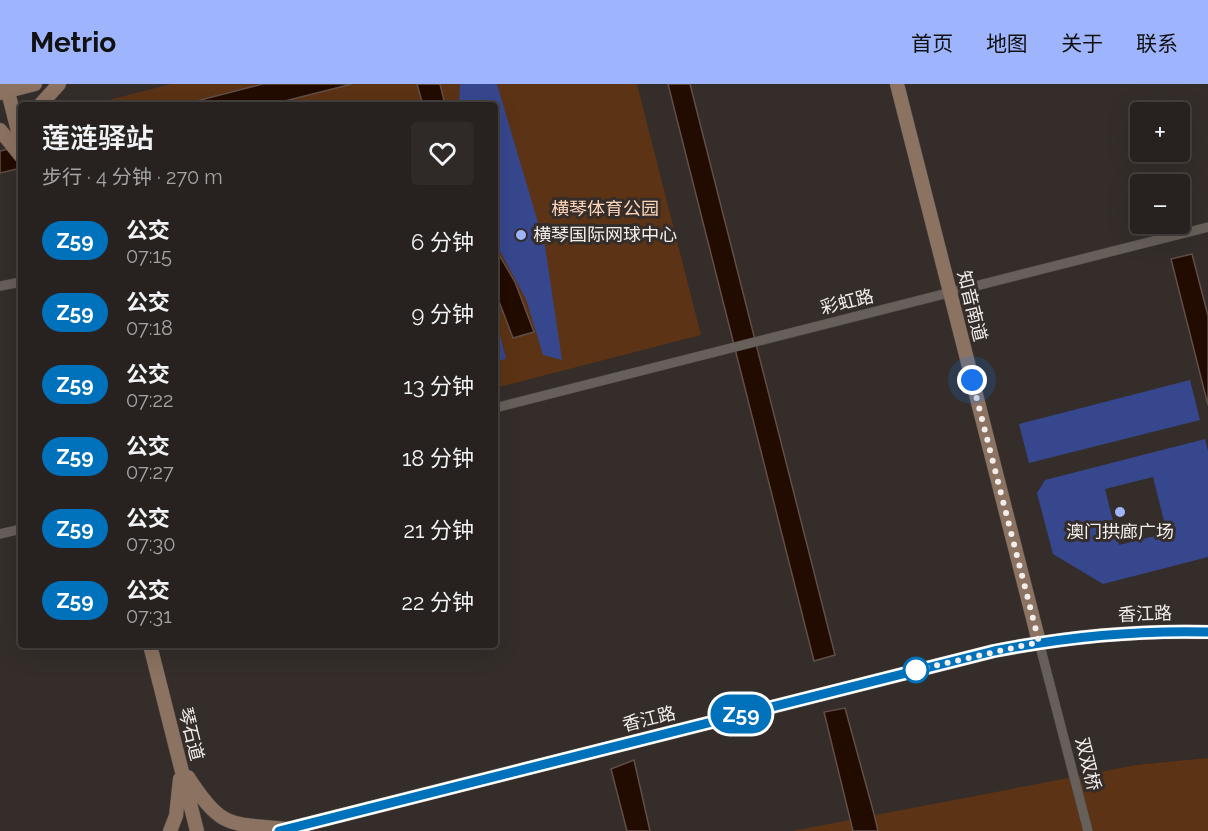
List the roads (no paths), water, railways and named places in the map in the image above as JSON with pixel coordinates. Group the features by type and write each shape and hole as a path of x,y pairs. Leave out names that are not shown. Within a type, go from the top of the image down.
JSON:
{"main road":[{"path":"18,133 5,89 35,84"},
{"path":"43,102 59,84"},
{"name":"知音南道","path":"897,84 1039,642"},
{"path":"0,130 18,152"},
{"name":"香江路","path":"283,830 994,651 1039,642 1126,632 1208,632"},
{"name":"琴石道","path":"151,648 197,831"},
{"path":"180,765 204,802 219,817 240,824 283,830"},
{"path":"170,831 177,816 180,765"}],"street":[{"name":"彩虹路","path":"498,407 1208,227"},
{"path":"0,286 18,281"},
{"path":"0,534 18,530"},
{"name":"双双桥","path":"1039,642 1088,831"}],"place":[{"name":"横琴国际网球中心","path":"521,235"},
{"name":"澳门拱廊广场","path":"1120,512"}],"park label":[{"name":"横琴体育公园","path":"605,209"}]}
